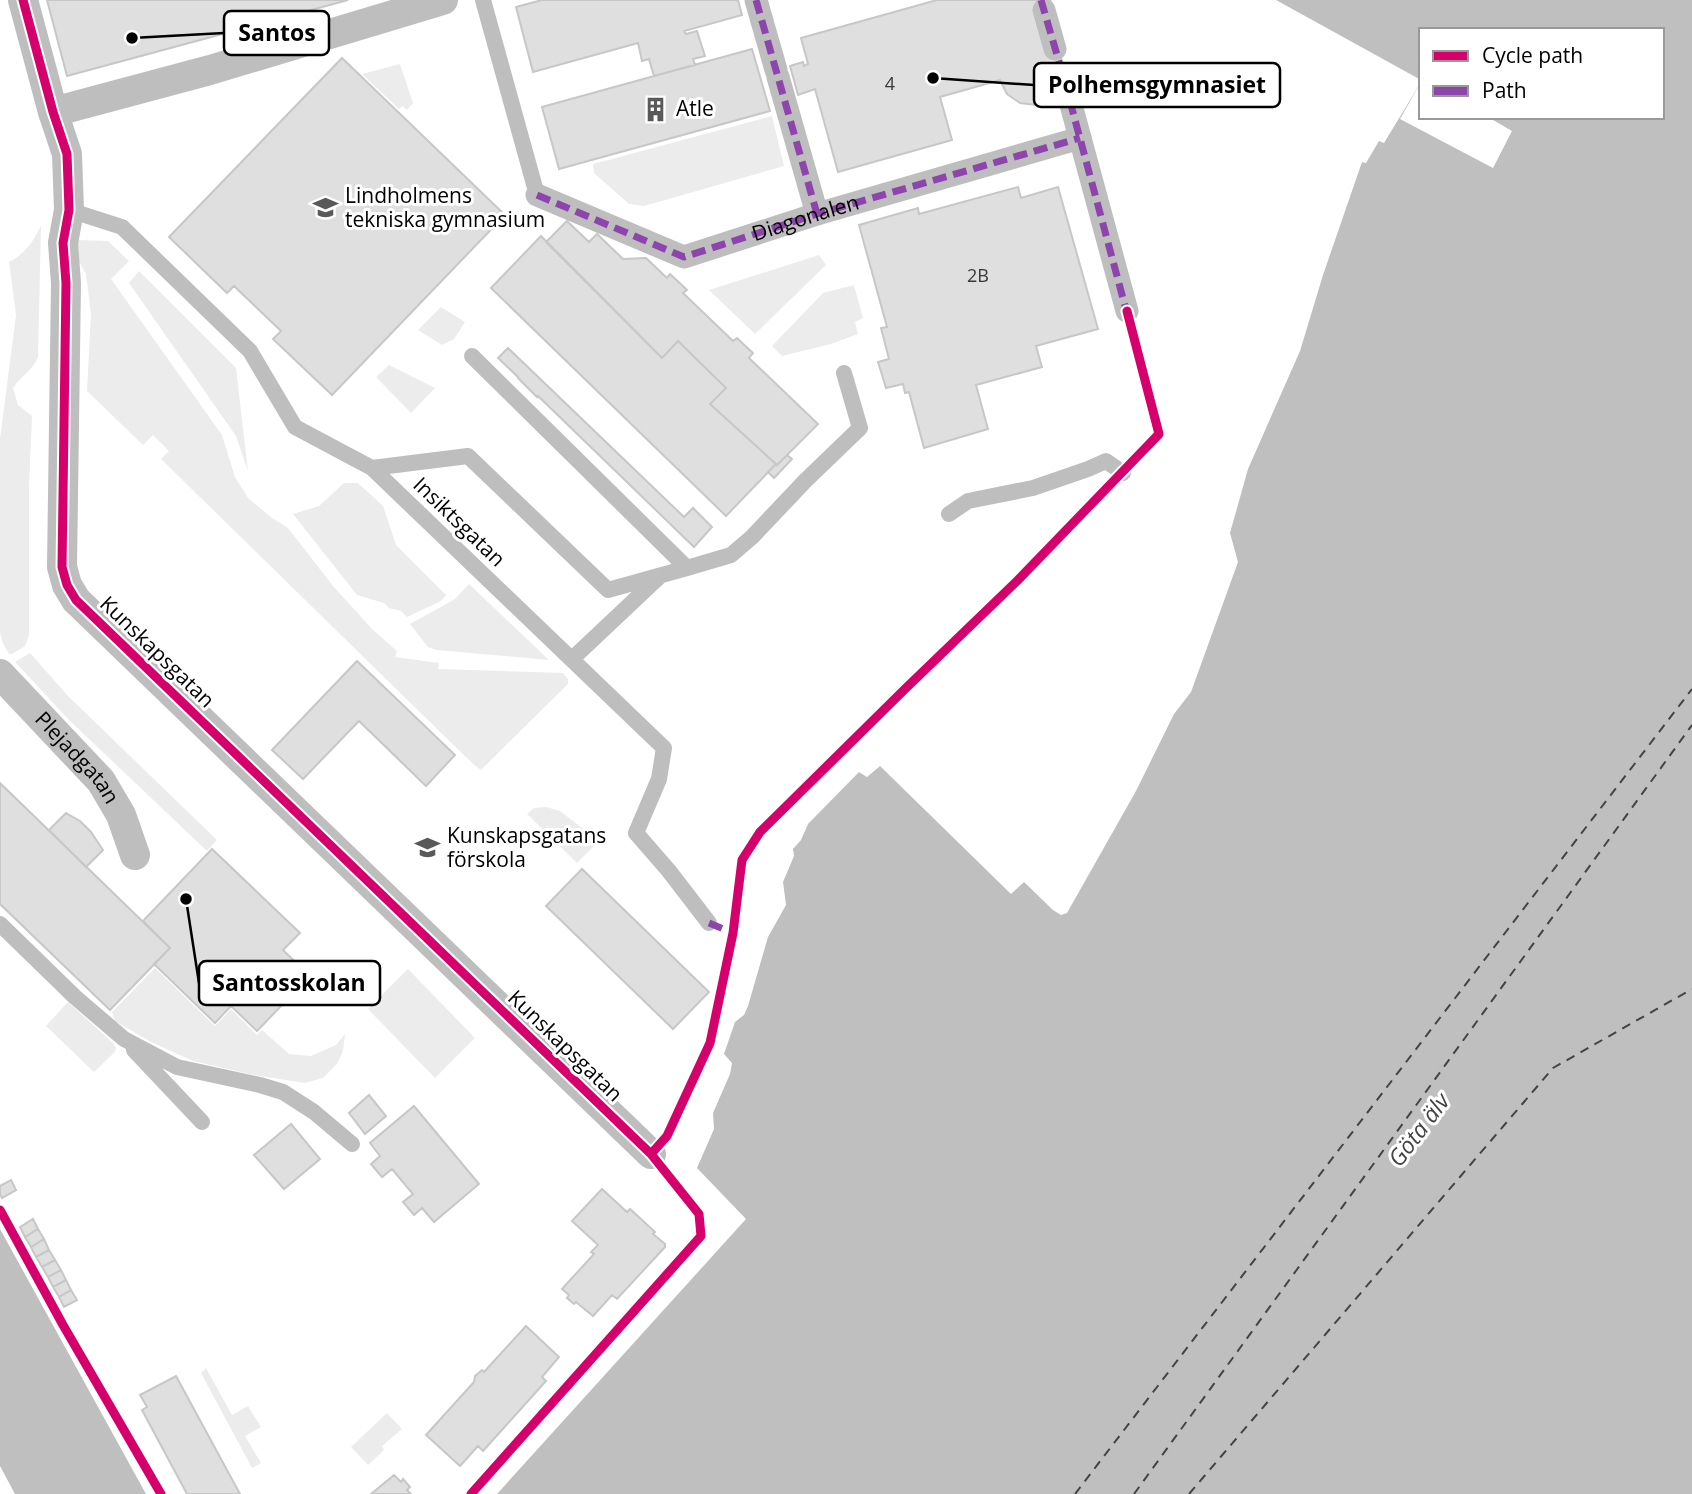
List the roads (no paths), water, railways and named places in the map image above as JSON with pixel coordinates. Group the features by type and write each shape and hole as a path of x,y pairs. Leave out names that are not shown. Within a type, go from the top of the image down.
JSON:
{"street":[{"name":"Kunskapsgatan","path":"23,0 67,154 69,209 63,243 66,283 62,567 67,585 76,600 651,1154"},
{"path":"53,112 210,70 443,0"},
{"path":"756,0 817,214"},
{"path":"1044,10 1055,49"},
{"path":"1064,79 1127,311"},
{"name":"Diagonalen","path":"537,195 684,257 817,214 1080,138"},
{"name":"Plejadgatan","path":"0,674 101,781 121,815 135,855"}],"lane":[{"path":"483,0 537,195"},
{"name":"Insiktsgatan","path":"69,209 122,227 250,351 295,427 372,468 664,747 659,779 636,833 709,923"},
{"path":"472,356 687,568"},
{"path":"372,468 468,456 608,590 731,555 752,537 860,428 844,373"},
{"path":"949,514 968,501 1033,488 1106,461 1124,472"},
{"path":"572,659 662,575"},
{"path":"0,924 75,998 124,1039 202,1122"},
{"path":"124,1039 177,1067 283,1092 314,1112 352,1144"}],"water":[{"name":"Göta älv","path":"1276,0 1692,0 1692,1494 497,1494 746,1219 697,1168 714,1129 713,1113 730,1074 732,1063 724,1054 735,1022 744,1015 748,1006 768,937 786,905 783,882 794,856 793,849 801,840 808,824 859,772 867,777 880,766 1011,894 1024,882 1053,910 1061,915 1067,913 1136,791 1174,714 1191,692 1238,562 1230,533 1248,469 1300,351 1362,162 1366,163 1379,141 1384,143 1419,85 1419,119 1664,119 1664,28 1419,28 1419,79"},
{"path":"0,1229 146,1494 15,1494 0,1466"}],"place":[{"name":"Santos","path":"132,38"},
{"name":"Polhemsgymnasiet","path":"933,78"},
{"name":"Atle","path":"656,109"},
{"name":"Lindholmens tekniska gymnasium","path":"325,208"},
{"name":"Kunskapsgatans förskola","path":"427,848"},
{"name":"Santosskolan","path":"186,899"}]}
